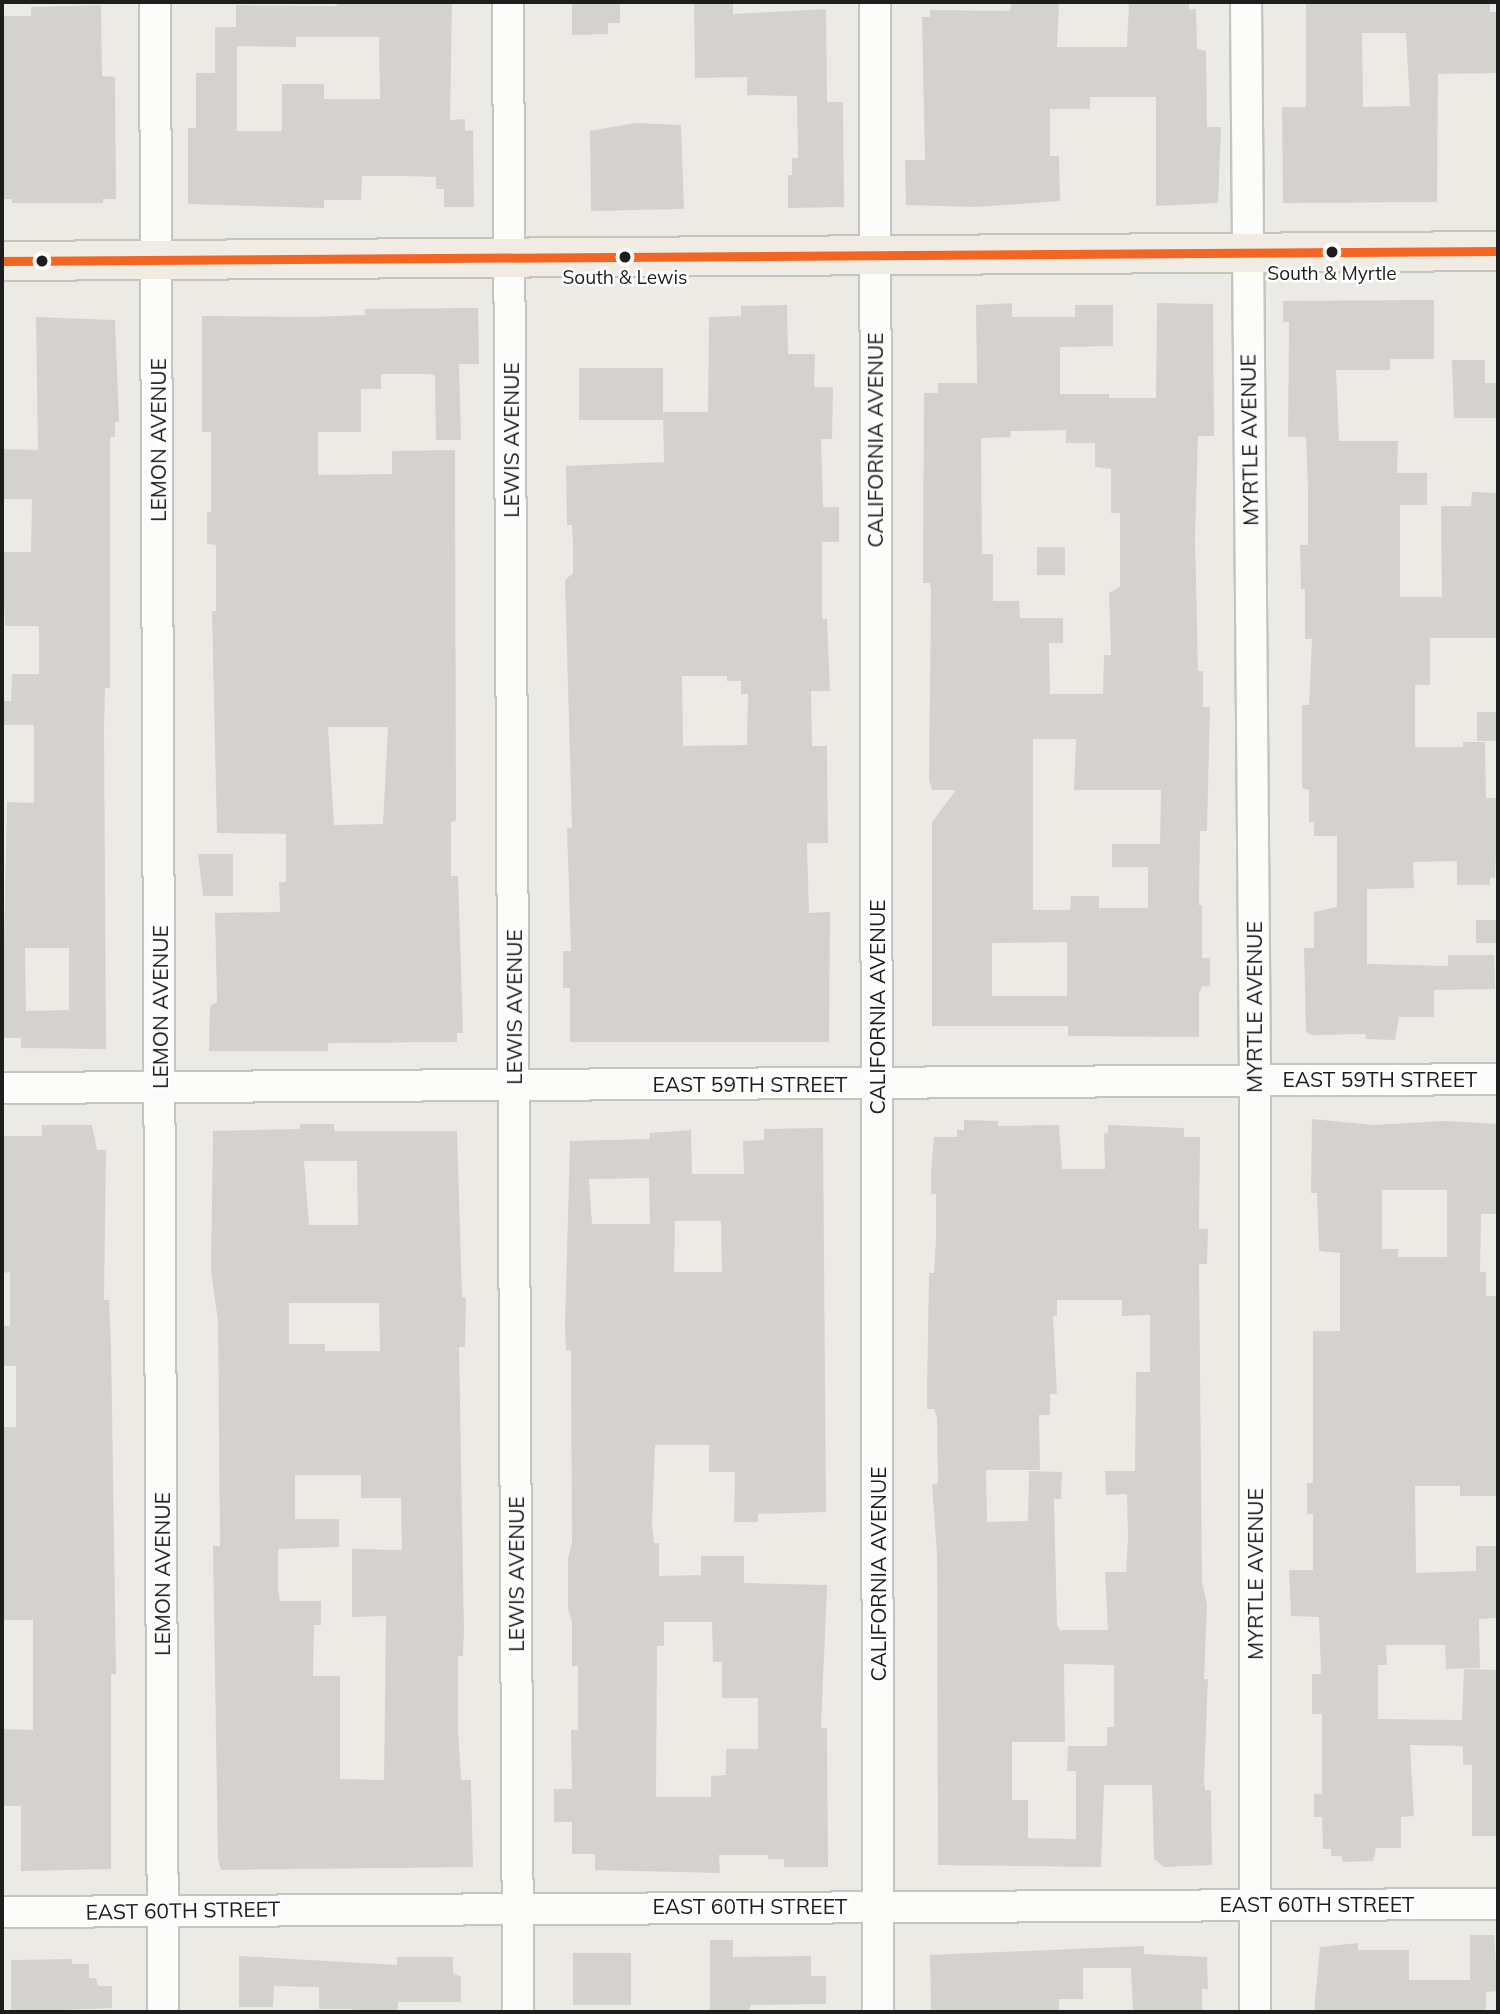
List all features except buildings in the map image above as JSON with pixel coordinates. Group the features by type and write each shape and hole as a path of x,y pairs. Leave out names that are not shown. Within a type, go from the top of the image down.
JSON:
{"main road":[{"path":"2,261 1498,251"}],"street":[{"name":"LEMON AVENUE","path":"155,2 163,2012"},
{"name":"LEWIS AVENUE","path":"508,2 518,2012"},
{"name":"CALIFORNIA AVENUE","path":"875,2 878,2012"},
{"name":"MYRTLE AVENUE","path":"1246,2 1255,1080 1255,2012"},
{"name":"EAST 59TH STREET","path":"2,1087 1498,1079"},
{"name":"EAST 60TH STREET","path":"2,1912 878,1905 1498,1904"}],"transit line":[{"path":"2,261 1498,251"}],"place":[{"name":"South & Myrtle","path":"1332,252"},
{"name":"South & Lewis","path":"625,257"}]}
